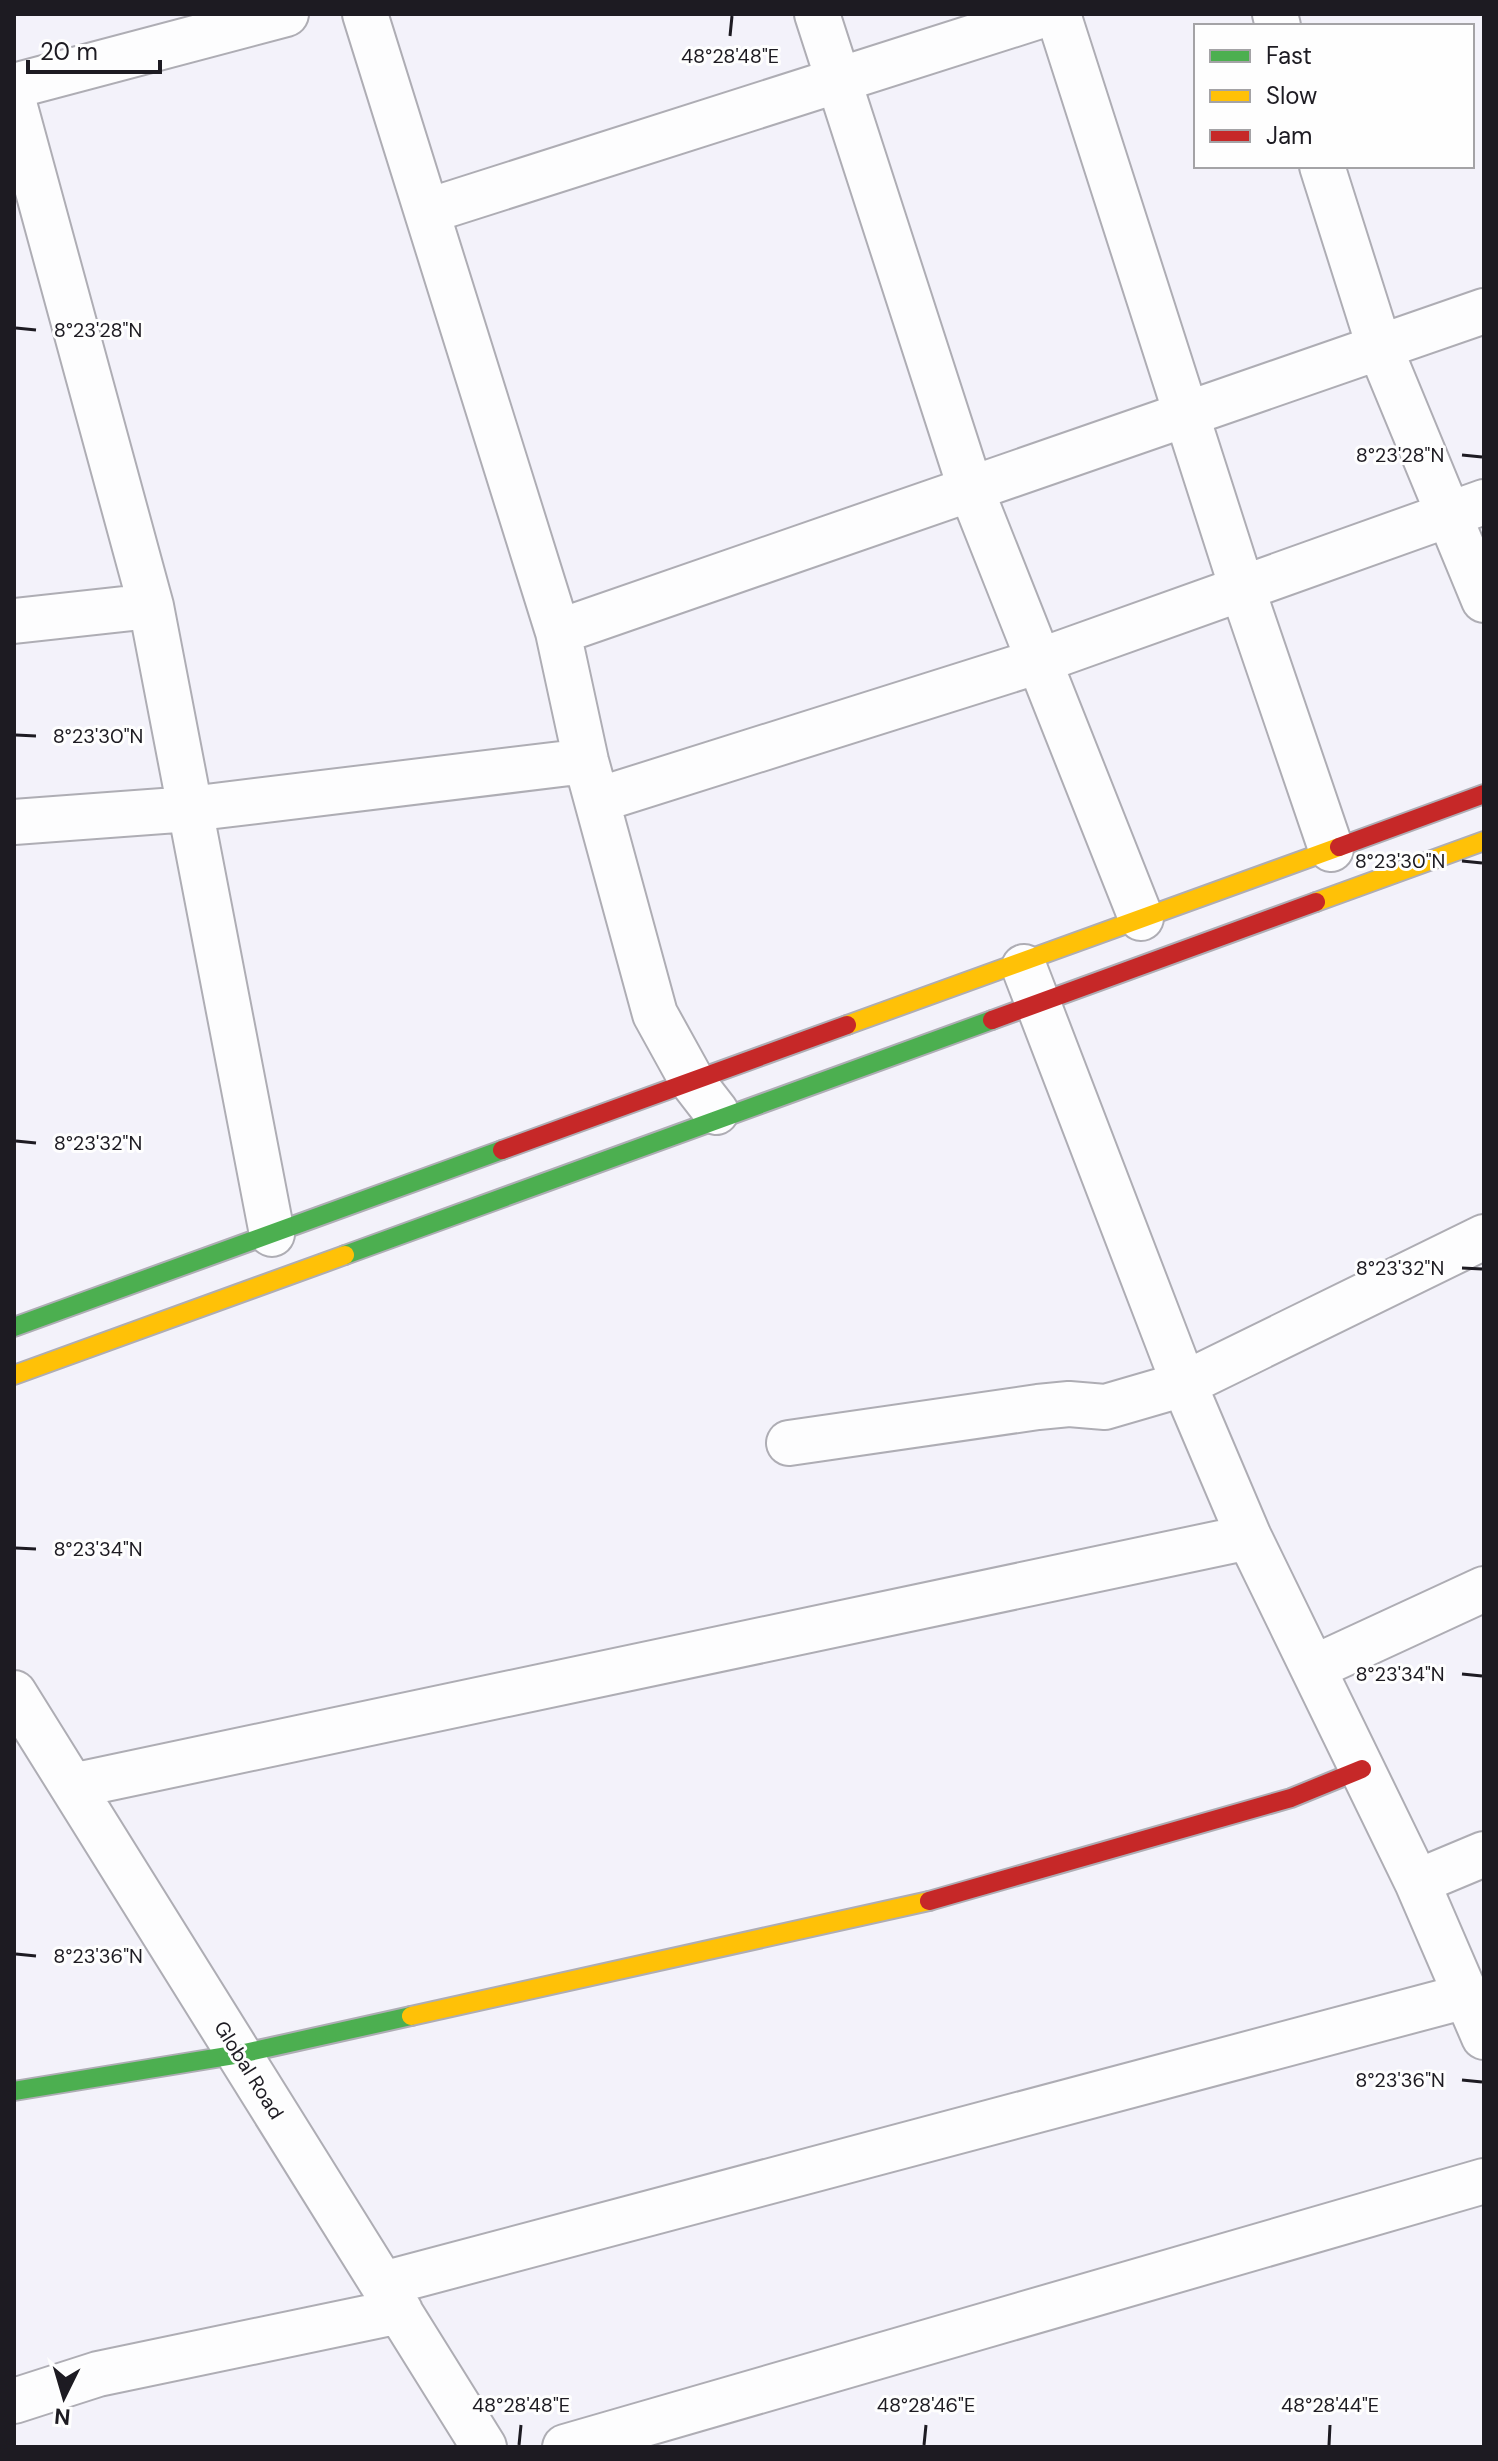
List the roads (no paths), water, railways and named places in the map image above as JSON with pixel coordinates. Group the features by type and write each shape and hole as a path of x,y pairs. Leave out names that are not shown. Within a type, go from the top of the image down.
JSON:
{"street":[{"path":"14,86 286,14"},
{"path":"365,14 558,632 592,781 655,1014 692,1081 721,1119"},
{"path":"817,14 970,487 1141,918"},
{"path":"428,211 1046,14"},
{"path":"1058,14 1242,588 1331,849"},
{"path":"14,103 151,606 272,1234"},
{"path":"1323,168 1379,346 1466,508 1484,600"},
{"path":"558,632 1484,311"},
{"path":"14,822 592,781 1039,661 1466,508"},
{"path":"14,621 151,606"},
{"path":"14,1327 1484,794"},
{"path":"14,1375 1484,841"},
{"path":"14,2401 98,2374 1478,2018 1417,1882 1249,1537 1184,1384 1022,961"},
{"path":"789,1443 1038,1407 1069,1404 1105,1407 1184,1384 1484,1237"},
{"path":"72,1786 1249,1537"},
{"path":"1313,1668 1484,1589"},
{"name":"Global Road","path":"14,1693 484,2447"},
{"path":"14,2091 240,2054 910,1906 1291,1798 1362,1769"},
{"path":"1417,1882 1484,1854"},
{"path":"565,2447 1484,2181"}]}
